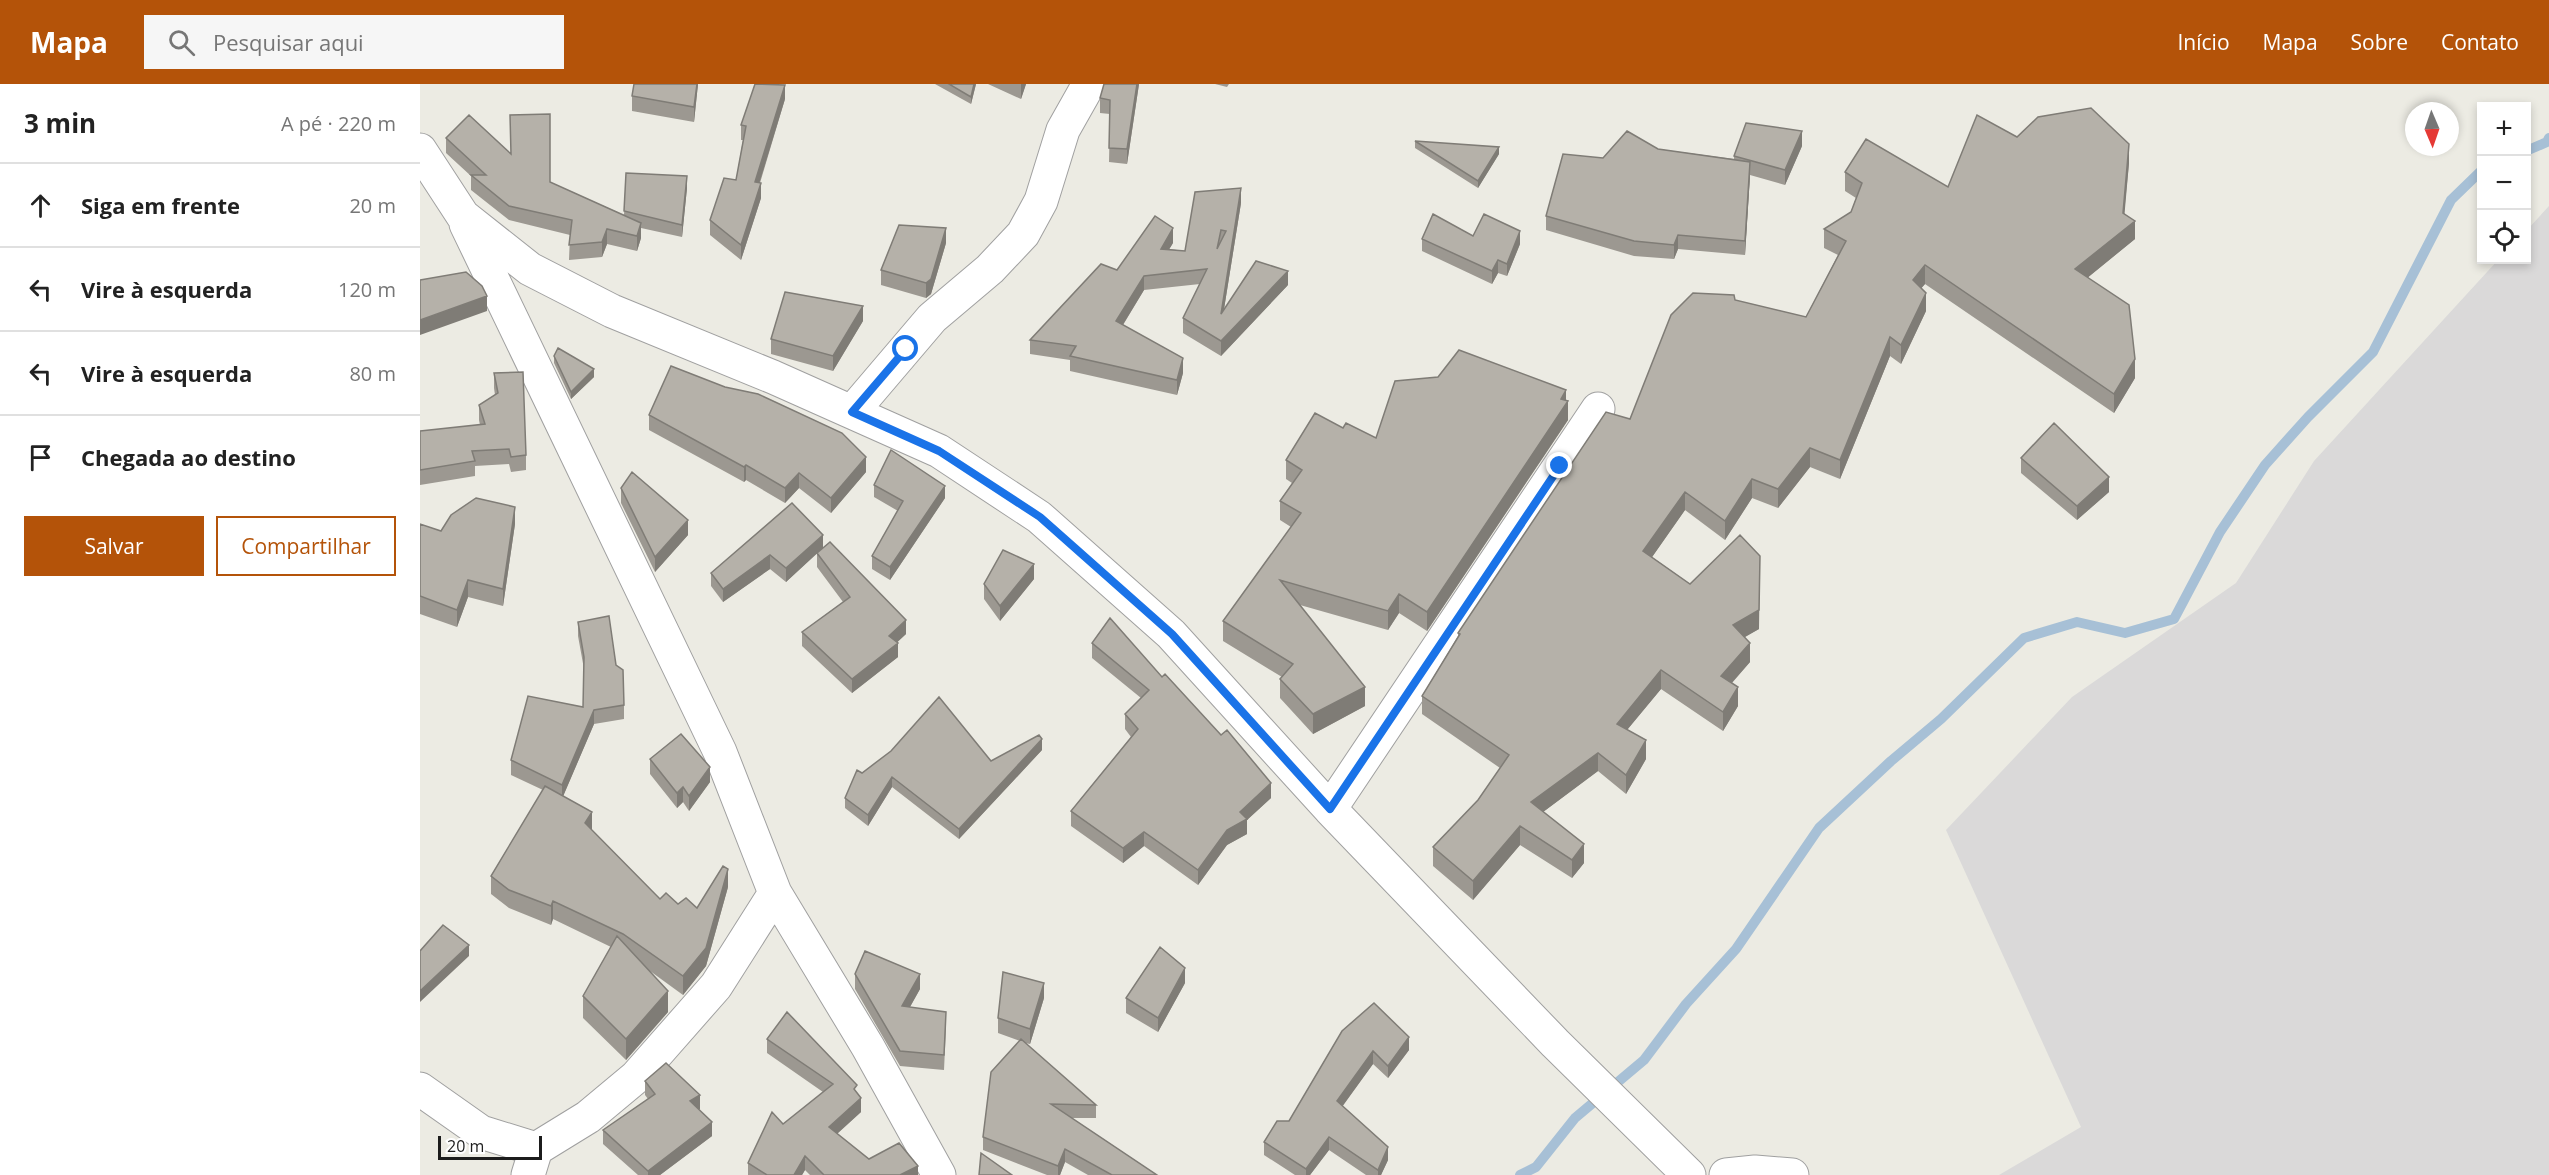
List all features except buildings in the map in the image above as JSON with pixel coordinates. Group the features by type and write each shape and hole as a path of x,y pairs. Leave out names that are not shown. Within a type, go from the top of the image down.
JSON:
{"street":[{"path":"852,412 932,318 990,269 1023,234 1041,201 1063,130 1089,84"},
{"path":"420,150 429,177 463,216 530,268 612,311 773,377 939,451 1040,517 1172,634 1330,809 1555,1043 1689,1175"},
{"path":"463,216 720,752 775,893 868,1047 939,1175"},
{"path":"1330,809 1598,409"},
{"path":"420,1089 481,1132 532,1162 636,1077 716,987 775,893"},
{"path":"1726,1175 1755,1172 1792,1175"}],"shaded area":[{"path":"2549,206 2549,1175 1999,1175 2081,1127 1946,830 2072,697 2236,583 2314,461 2494,264 2531,264 2531,226"}],"waterway":[{"path":"2531,149 2547,142 2549,138"},
{"path":"1520,1175 1536,1167 1575,1118 1644,1060 1686,1004 1736,949 1819,828 1891,761 1941,719 2024,638 2077,622 2125,633 2174,619 2220,532 2265,465 2308,417 2373,352 2451,200 2477,175"}],"route":[{"path":"906,349 852,412 939,451 1040,517 1172,634 1330,809 1560,466"}]}
